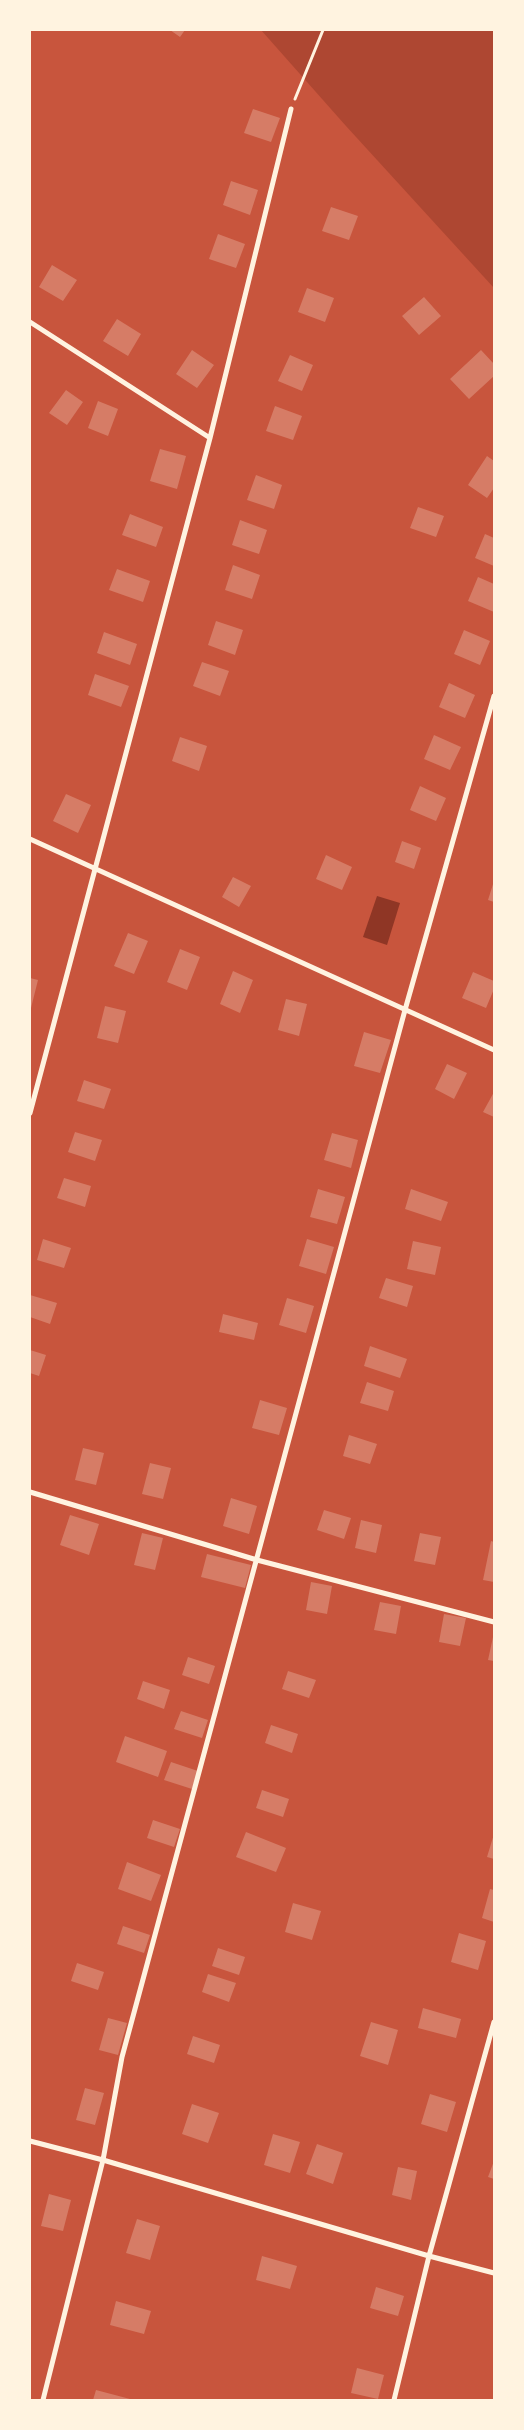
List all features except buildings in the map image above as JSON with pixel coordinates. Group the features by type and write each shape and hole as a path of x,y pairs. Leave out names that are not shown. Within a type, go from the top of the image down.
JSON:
{"street":[{"path":"30,1113 210,438 291,109"},
{"path":"30,322 210,438"},
{"path":"43,2400 103,2160 122,2057 406,1010 494,696"},
{"path":"30,839 494,1050"},
{"path":"30,1492 258,1560 494,1622"},
{"path":"394,2400 429,2256 494,2022"},
{"path":"30,2140 429,2256 494,2273"}],"path":[{"path":"291,109 323,30"}],"shaded area":[{"path":"261,30 494,30 494,288 346,126"},
{"path":"377,896 400,903 387,945 363,937"}]}
